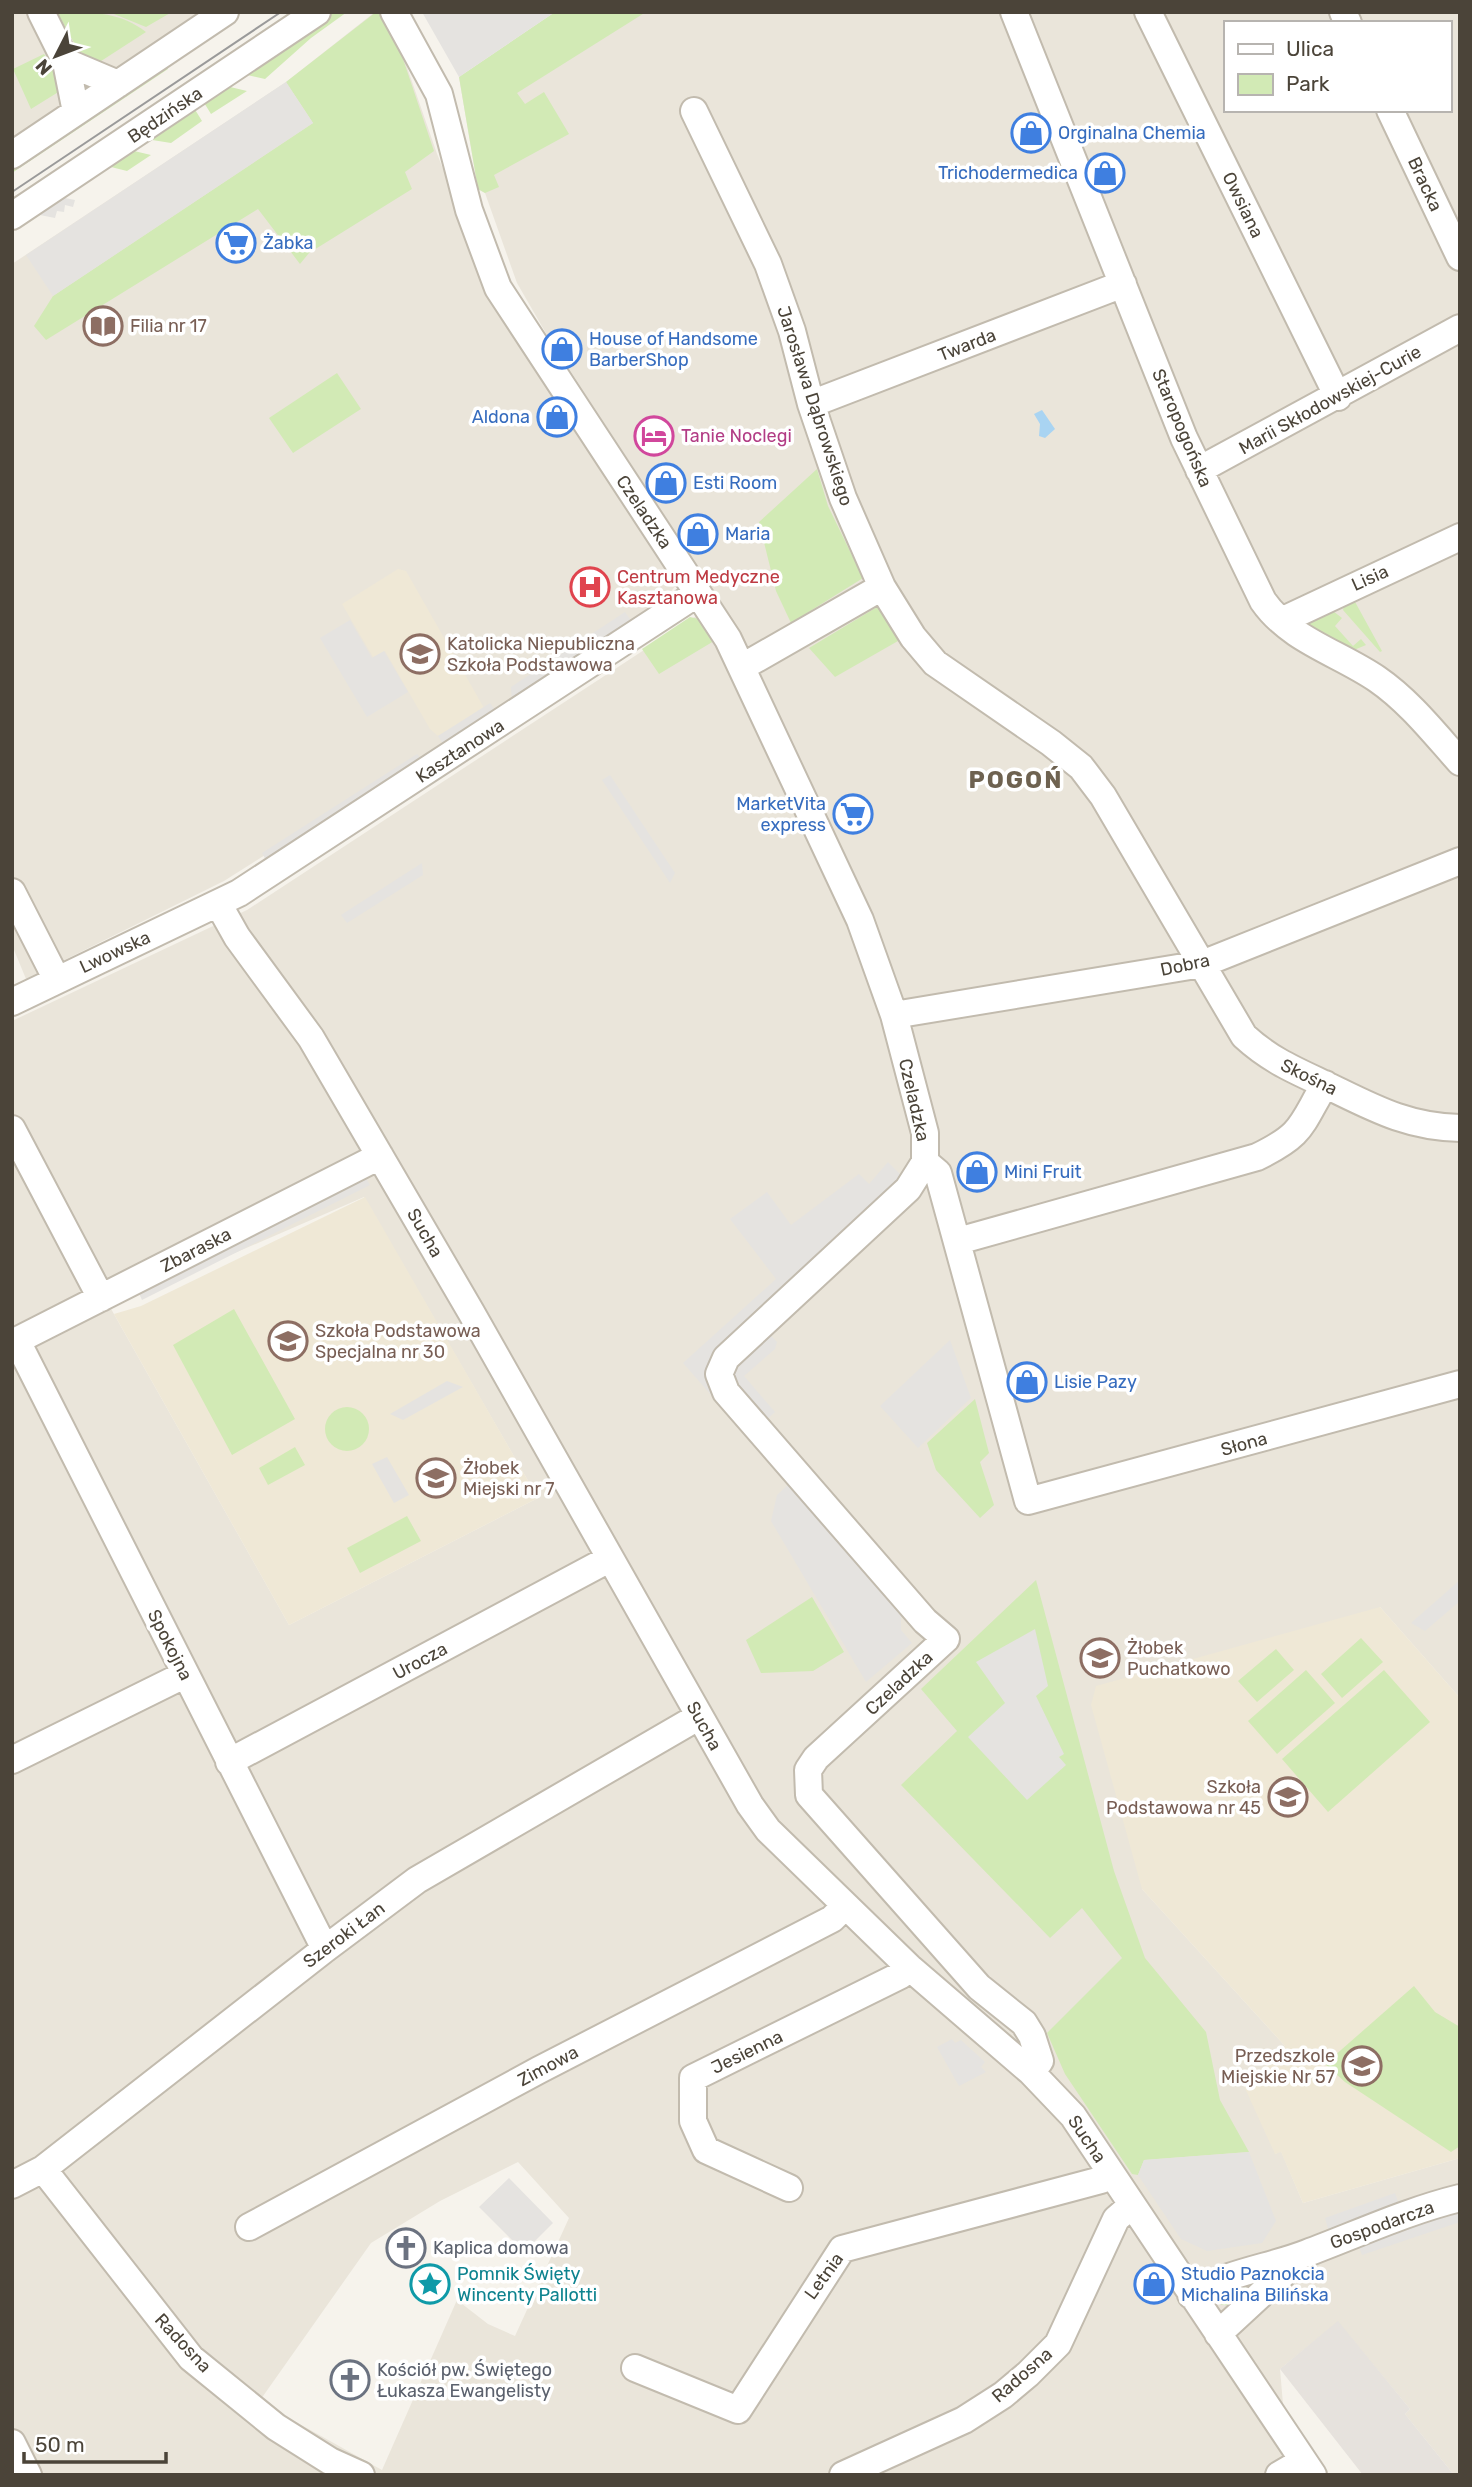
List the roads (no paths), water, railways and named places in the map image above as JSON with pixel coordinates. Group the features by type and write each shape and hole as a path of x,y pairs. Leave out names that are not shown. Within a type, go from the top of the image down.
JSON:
{"street":[{"path":"41,12 66,62 76,112"},
{"name":"Będzińska","path":"12,216 317,12"},
{"name":"Czeladzka","path":"394,12 439,94 468,210 498,288 744,666 860,919 894,1015 925,1133 925,1162 908,1189 726,1358 719,1374 726,1392 925,1621 946,1639 816,1758 808,1770 809,1795 979,1987 1024,2023 1032,2036 1040,2061 1031,2072"},
{"name":"Staropogońska","path":"1014,12 1199,470 1263,601 1281,621 1306,639 1379,680 1406,702 1460,762"},
{"name":"Owsiana","path":"1148,12 1338,397"},
{"path":"12,155 118,85 210,17"},
{"path":"66,62 118,85"},
{"name":"Jarosława Dąbrowskiego","path":"694,111 768,264 792,331 811,404 843,498 882,587 914,637 935,663 1081,767 1103,796 1202,964"},
{"name":"Bracka","path":"1391,112 1460,257"},
{"name":"Twarda","path":"811,404 1123,284"},
{"name":"Marii Skłodowskiej-Curie","path":"1199,470 1338,397 1460,328"},
{"name":"Lisia","path":"1281,621 1460,537"},
{"path":"744,666 882,587"},
{"name":"Kasztanowa","path":"219,905 445,761 698,593"},
{"name":"Dobra","path":"894,1015 1202,964 1460,861"},
{"path":"12,892 57,979"},
{"name":"Lwowska","path":"12,1002 219,905"},
{"name":"Sucha","path":"219,905 237,937 311,1038 750,1805 768,1830 845,1906 909,1967 1031,2072 1073,2116 1308,2468"},
{"name":"Skośna","path":"1202,964 1244,1036 1268,1058 1380,1113 1429,1128 1460,1128"},
{"path":"925,1162 938,1173 958,1241 1257,1157 1283,1144 1303,1127 1325,1084"},
{"path":"12,1129 101,1298"},
{"name":"Zbaraska","path":"15,1342 380,1156"},
{"name":"Słona","path":"958,1241 1028,1501 1460,1384"},
{"name":"Spokojna","path":"15,1342 324,1949"},
{"name":"Urocza","path":"229,1762 609,1559"},
{"path":"12,1760 184,1675"},
{"name":"Szeroki Łan","path":"12,2185 43,2169 324,1949 418,1881 698,1717"},
{"name":"Zimowa","path":"249,2227 539,2070 832,1919 845,1906"},
{"name":"Jesienna","path":"789,2188 706,2150 693,2121 693,2078 901,1975 909,1967"},
{"name":"Radosna","path":"43,2169 191,2358 276,2427 330,2461 361,2475"},
{"name":"Letnia","path":"635,2368 738,2410 829,2264 842,2249 1101,2180 1111,2174"},
{"name":"Gospodarcza","path":"1191,2295 1208,2284 1306,2254 1352,2234 1460,2198"},
{"name":"Radosna","path":"843,2475 964,2420 1003,2395 1028,2374 1058,2344 1116,2219 1131,2206"},
{"name":"Gospodarcza","path":"1218,2334 1306,2254"},
{"path":"12,2443 28,2475"},
{"path":"1279,2475 1308,2468"}],"water":[{"path":"1042,410 1055,429 1045,438 1039,436 1040,424 1034,414"}],"tram line":[{"path":"12,192 281,12"}],"place":[{"name":"Orginalna Chemia","path":"1031,133"},
{"name":"Trichodermedica","path":"1105,173"},
{"name":"Żabka","path":"236,243"},
{"name":"Filia nr 17","path":"103,326"},
{"name":"House of Handsome BarberShop","path":"562,349"},
{"name":"Aldona","path":"557,417"},
{"name":"Tanie Noclegi","path":"654,436"},
{"name":"Esti Room","path":"666,483"},
{"name":"Maria","path":"698,534"},
{"name":"Centrum Medyczne Kasztanowa","path":"590,587"},
{"name":"Katolicka Niepubliczna Szkoła Podstawowa","path":"420,654"},
{"name":"MarketVita express","path":"853,814"},
{"name":"Mini Fruit","path":"977,1172"},
{"name":"Szkoła Podstawowa Specjalna nr 30","path":"288,1341"},
{"name":"Lisie Pazy","path":"1027,1382"},
{"name":"Żłobek Miejski nr 7","path":"436,1478"},
{"name":"Żłobek Puchatkowo","path":"1100,1658"},
{"name":"Szkoła Podstawowa nr 45","path":"1288,1797"},
{"name":"Przedszkole Miejskie Nr 57","path":"1362,2066"},
{"name":"Kaplica domowa","path":"406,2248"},
{"name":"Pomnik Święty Wincenty Pallotti","path":"430,2284"},
{"name":"Studio Paznokcia Michalina Bilińska","path":"1154,2284"},
{"name":"Kościół pw. Świętego Łukasza Ewangelisty","path":"350,2380"}],"district":[{"name":"POGOŃ","path":"1016,780"}]}
